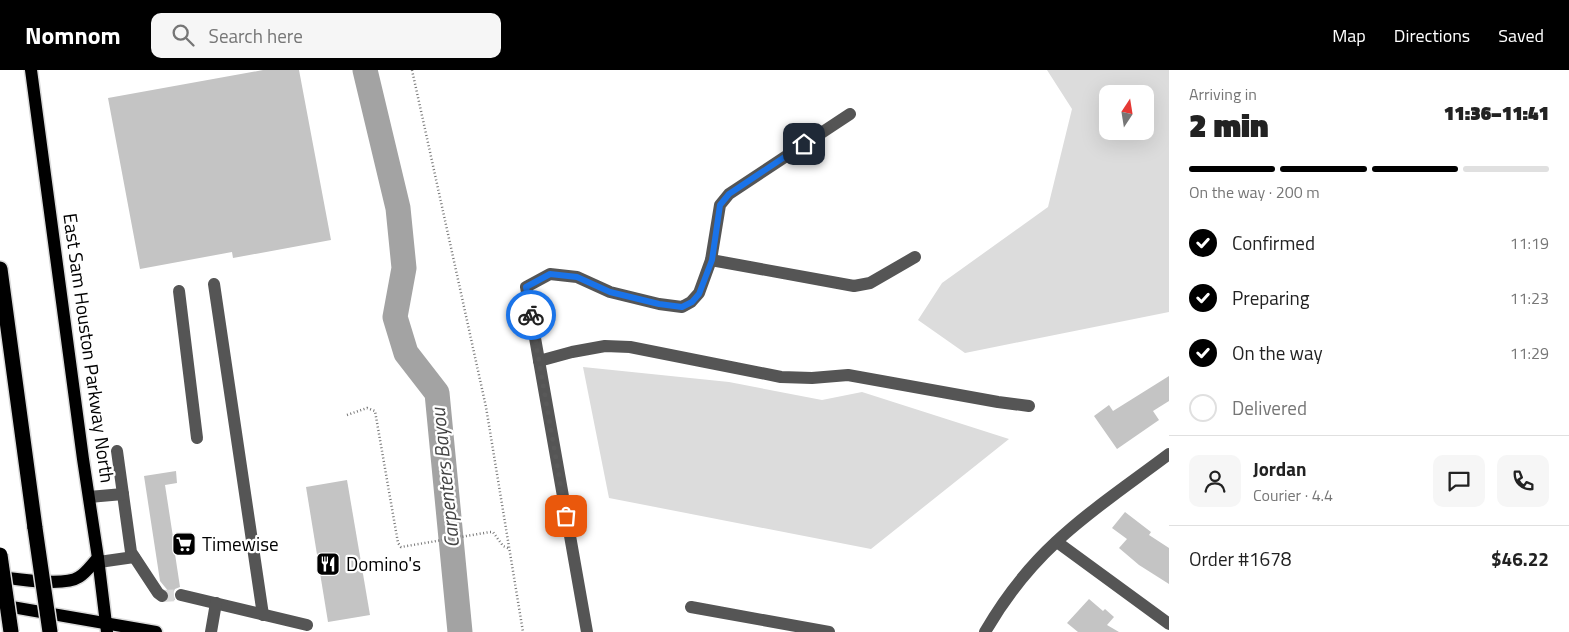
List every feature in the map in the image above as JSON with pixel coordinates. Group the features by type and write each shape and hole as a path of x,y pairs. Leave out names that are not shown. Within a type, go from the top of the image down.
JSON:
{"highway":[{"path":"0,269 50,632"},
{"path":"0,555 11,632"}],"main road":[{"name":"East Sam Houston Parkway North","path":"31,70 106,628"},
{"path":"0,576 34,581 66,581 78,578 98,560"},
{"path":"0,605 106,628 156,632"}],"street":[{"path":"587,632 526,287 550,274 577,277 610,292 659,304 682,307 692,302 699,294 712,260 720,205 729,194 850,114"},
{"path":"712,260 854,286 870,283 915,257"},
{"path":"214,284 263,615"},
{"path":"179,291 197,438"},
{"path":"539,361 604,346 630,347 781,377 812,378 848,375 990,401 1029,406"},
{"path":"117,451 131,552 158,593 162,596"},
{"path":"984,632 1019,582 1056,542 1169,454"},
{"path":"89,497 123,494"},
{"path":"1056,542 1169,624"},
{"path":"98,560 134,557"},
{"path":"181,595 306,625"},
{"path":"211,632 216,603"},
{"path":"691,607 829,632"}],"path":[{"path":"412,70 486,407 523,632"},
{"path":"347,415 367,408 375,411 398,543 401,547 493,532 503,546 508,548"}],"shaded area":[{"path":"1047,70 1169,70 1169,312 965,353 918,320 942,283 1048,207 1072,109"},
{"path":"583,367 729,382 822,400 862,392 1009,439 871,549 609,498"}],"building":[{"path":"263,70 299,70 331,240 233,258 232,252 140,269 108,98"},
{"path":"1169,376 1169,401 1153,411 1159,420 1117,449 1094,416 1109,405 1113,411"},
{"path":"176,471 177,483 165,485 173,537 194,534 196,551 175,554 180,587 175,589 173,593 175,600 169,600 169,592 160,581 144,476"},
{"path":"347,480 370,615 328,622 306,487"},
{"path":"1125,512 1151,532 1149,535 1169,548 1169,584 1139,565 1119,548 1127,539 1112,528"},
{"path":"1089,599 1103,611 1105,609 1114,617 1107,625 1119,632 1078,632 1067,623"}],"waterway":[{"name":"Carpenters Bayou","path":"365,70 398,208 404,268 395,317 406,353 437,393 460,632"}],"tunnel":[{"path":"162,596 181,595"}],"way so far":[{"path":"531,315 566,516"}],"place":[{"name":"Timewise","path":"184,544"},
{"name":"Domino's","path":"328,564"}],"route":[{"path":"531,315 526,287 550,274 577,277 610,292 659,304 682,307 692,302 699,294 712,260 720,205 729,194 804,144"}]}
